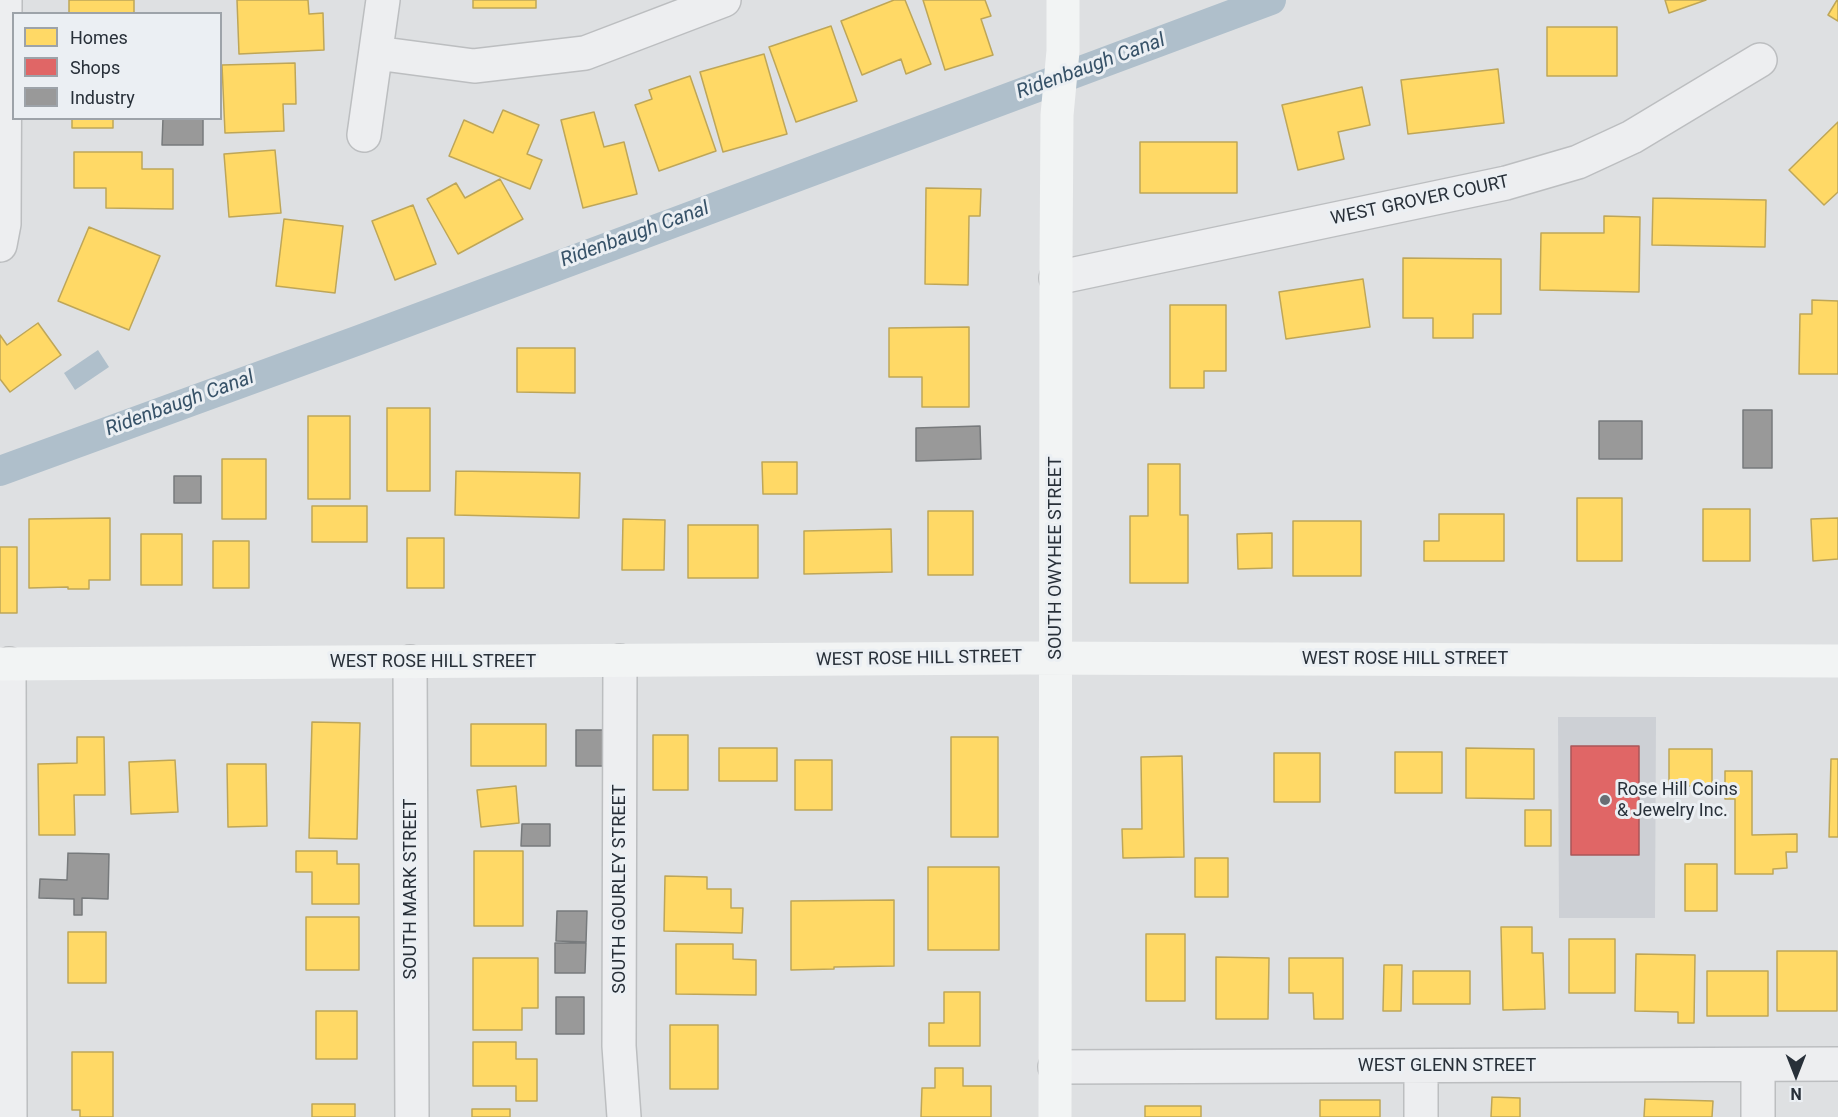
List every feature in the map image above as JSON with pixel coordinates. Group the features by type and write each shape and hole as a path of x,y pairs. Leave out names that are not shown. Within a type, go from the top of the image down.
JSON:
{"street":[{"path":"364,135 383,0"},
{"path":"376,53 474,66 585,53 724,0"},
{"name":"SOUTH OWYHEE STREET","path":"1055,1117 1057,115 1063,51 1063,0"},
{"path":"0,245 4,224 4,6"},
{"name":"WEST GROVER COURT","path":"1056,278 1506,183 1578,162 1632,137 1760,60"},
{"name":"WEST ROSE HILL STREET","path":"4,664 1056,658 1838,661"},
{"name":"SOUTH GOURLEY STREET","path":"620,661 619,1046 624,1117"},
{"name":"SOUTH MARK STREET","path":"410,662 412,1117"},
{"path":"4,664 10,1117"},
{"name":"WEST GLENN STREET","path":"1055,1067 1838,1064"},
{"path":"1758,1065 1758,1117"},
{"path":"1421,1066 1421,1117"}],"shaded area":[{"path":"1558,717 1656,717 1655,918 1559,918"}],"water":[{"path":"98,350 109,367 75,390 64,373"}],"building: Homes":[{"path":"69,0 134,0 134,12 69,12"},
{"path":"237,0 308,0 309,14 323,13 324,50 239,54"},
{"path":"473,0 536,0 536,8 473,8"},
{"path":"894,0 905,0 931,64 906,74 901,59 862,75 841,21"},
{"path":"923,0 985,0 991,16 981,19 993,55 945,70"},
{"path":"1665,0 1706,0 1669,13"},
{"path":"1838,0 1838,21 1828,15"},
{"path":"831,26 857,101 796,122 769,47"},
{"path":"1547,27 1617,27 1617,76 1547,76"},
{"path":"764,54 787,134 723,152 700,72"},
{"path":"295,63 296,104 283,104 284,131 225,133 222,65"},
{"path":"1498,69 1504,123 1408,134 1401,80"},
{"path":"690,76 716,151 659,171 635,105 652,99 649,90"},
{"path":"1362,87 1370,125 1338,132 1344,159 1298,170 1282,105"},
{"path":"503,110 539,125 527,154 542,160 530,189 449,156 464,120 493,133"},
{"path":"594,112 604,147 624,142 637,194 583,208 561,120"},
{"path":"72,120 113,120 113,128 72,128"},
{"path":"1838,122 1838,192 1824,205 1789,170"},
{"path":"1140,142 1237,142 1237,193 1140,193"},
{"path":"275,150 281,213 229,217 224,154"},
{"path":"74,152 142,152 142,169 173,169 173,209 106,208 106,188 74,188"},
{"path":"500,179 523,219 458,254 427,199 456,183 465,198"},
{"path":"926,188 981,189 980,216 969,216 968,285 925,284"},
{"path":"1653,198 1766,200 1765,247 1652,245"},
{"path":"413,205 436,264 395,280 372,221"},
{"path":"1604,216 1640,217 1639,292 1540,290 1541,233 1604,233"},
{"path":"284,219 343,226 335,293 276,286"},
{"path":"89,227 160,256 129,330 58,301"},
{"path":"1403,258 1501,259 1501,314 1473,314 1473,338 1433,338 1433,318 1403,318"},
{"path":"1363,279 1370,327 1286,339 1279,292"},
{"path":"1812,300 1838,301 1838,374 1799,374 1800,314 1812,314"},
{"path":"1170,305 1226,305 1226,371 1204,371 1204,388 1170,388"},
{"path":"38,323 61,355 10,392 0,379 0,335 7,345"},
{"path":"969,327 969,407 922,407 922,377 889,377 889,328"},
{"path":"517,348 575,348 575,393 517,392"},
{"path":"387,408 430,408 430,491 387,491"},
{"path":"308,416 350,416 350,499 308,499"},
{"path":"222,459 266,459 266,519 222,519"},
{"path":"762,462 797,462 797,494 763,494"},
{"path":"1148,464 1180,464 1180,515 1188,515 1188,583 1130,583 1130,516 1148,516"},
{"path":"456,471 580,473 579,518 455,515"},
{"path":"1577,498 1622,498 1622,561 1577,561"},
{"path":"312,506 367,506 367,542 312,542"},
{"path":"1703,509 1750,509 1750,561 1703,561"},
{"path":"928,511 973,511 973,575 928,575"},
{"path":"1439,514 1504,514 1504,561 1424,561 1424,541 1439,541"},
{"path":"110,518 110,580 89,580 89,589 29,588 29,519"},
{"path":"1838,518 1838,559 1813,561 1811,519"},
{"path":"623,519 665,520 664,570 622,570"},
{"path":"1293,521 1361,521 1361,576 1293,576"},
{"path":"688,525 758,525 758,578 688,578"},
{"path":"891,529 892,572 804,574 804,531"},
{"path":"1272,533 1272,568 1238,569 1237,534"},
{"path":"141,534 182,534 182,585 141,585"},
{"path":"407,538 444,538 444,588 407,588"},
{"path":"213,541 249,541 249,588 213,588"},
{"path":"0,547 17,547 17,613 0,613"},
{"path":"312,722 360,723 357,839 309,838"},
{"path":"471,724 546,724 546,766 471,766"},
{"path":"653,735 688,735 688,790 653,790"},
{"path":"77,737 104,737 105,795 74,795 75,835 39,835 38,764 77,763"},
{"path":"951,737 998,737 998,837 951,837"},
{"path":"719,748 777,748 777,781 719,781"},
{"path":"1466,748 1534,749 1534,799 1466,798"},
{"path":"1669,749 1712,749 1712,786 1669,786"},
{"path":"1395,752 1442,752 1442,793 1395,793"},
{"path":"1274,753 1320,753 1320,802 1274,802"},
{"path":"1182,756 1184,857 1123,858 1122,829 1142,829 1141,757"},
{"path":"1831,759 1838,759 1838,837 1829,837"},
{"path":"175,760 178,812 131,814 129,762"},
{"path":"795,760 832,760 832,810 795,810"},
{"path":"227,764 266,764 267,826 228,827"},
{"path":"1725,771 1752,771 1752,835 1797,834 1797,852 1786,852 1787,868 1773,869 1773,874 1735,874 1735,799 1725,799"},
{"path":"516,786 519,823 481,827 477,790"},
{"path":"1525,810 1551,810 1551,846 1525,846"},
{"path":"296,851 337,851 337,864 359,864 359,904 312,904 312,872 296,872"},
{"path":"474,851 523,851 523,926 474,926"},
{"path":"1195,858 1228,858 1228,897 1195,897"},
{"path":"1685,864 1717,864 1717,911 1685,911"},
{"path":"928,867 999,867 999,950 928,950"},
{"path":"665,876 707,877 707,889 731,889 731,908 743,908 742,933 664,931"},
{"path":"894,900 894,966 791,970 791,901"},
{"path":"306,917 359,917 359,970 306,970"},
{"path":"1501,927 1532,927 1532,953 1543,953 1545,1009 1503,1010"},
{"path":"68,932 106,932 106,983 68,983"},
{"path":"1146,934 1185,934 1185,1001 1146,1001"},
{"path":"1569,939 1615,939 1615,993 1569,993"},
{"path":"676,944 733,944 733,959 756,960 756,995 676,994"},
{"path":"1777,951 1837,951 1837,1011 1777,1011"},
{"path":"1636,954 1695,955 1694,1023 1678,1023 1678,1012 1635,1011"},
{"path":"1216,957 1269,958 1268,1019 1216,1019"},
{"path":"473,958 538,958 538,1008 522,1008 522,1030 473,1030"},
{"path":"1289,958 1343,958 1343,1019 1314,1019 1313,993 1289,993"},
{"path":"1384,965 1402,965 1401,1011 1383,1011"},
{"path":"1413,971 1470,971 1470,1004 1413,1004"},
{"path":"1707,971 1768,971 1768,1016 1707,1016"},
{"path":"944,992 980,992 980,1046 929,1046 929,1023 944,1023"},
{"path":"316,1011 357,1011 357,1059 316,1059"},
{"path":"670,1025 718,1025 718,1089 670,1089"},
{"path":"473,1042 516,1042 516,1059 537,1059 537,1101 516,1101 516,1086 473,1086"},
{"path":"72,1052 113,1052 113,1117 80,1117 80,1110 72,1110"},
{"path":"935,1068 963,1068 963,1086 991,1086 991,1117 921,1117 922,1088 935,1088"},
{"path":"1492,1097 1520,1098 1520,1117 1491,1117"},
{"path":"1645,1099 1713,1101 1712,1117 1644,1117"},
{"path":"1320,1100 1380,1100 1380,1117 1320,1117"},
{"path":"312,1104 355,1104 355,1117 312,1117"},
{"path":"1145,1106 1201,1106 1201,1117 1145,1117"},
{"path":"472,1109 510,1109 510,1117 472,1117"}],"building: Shops":[{"name":"Rose Hill Coins & Jewelry Inc.","path":"1571,746 1639,746 1639,855 1571,855"}],"building: Industry":[{"path":"163,120 203,120 203,145 162,145"},
{"path":"1743,410 1772,410 1772,468 1743,468"},
{"path":"1599,421 1642,421 1642,459 1599,459"},
{"path":"980,426 981,459 916,461 916,428"},
{"path":"174,476 201,476 201,503 174,503"},
{"path":"576,730 605,730 605,766 576,766"},
{"path":"522,824 550,824 550,846 521,846"},
{"path":"68,853 109,854 108,899 82,898 82,915 74,915 74,899 39,898 40,879 67,880"},
{"path":"557,911 587,911 586,942 556,941"},
{"path":"555,943 586,943 585,973 555,973"},
{"path":"556,997 584,997 584,1034 556,1034"}],"waterway":[{"name":"Ridenbaugh Canal","path":"0,471 359,340 1271,0"}],"place":[{"name":"Rose Hill Coins & Jewelry Inc.","path":"1605,800"}]}
